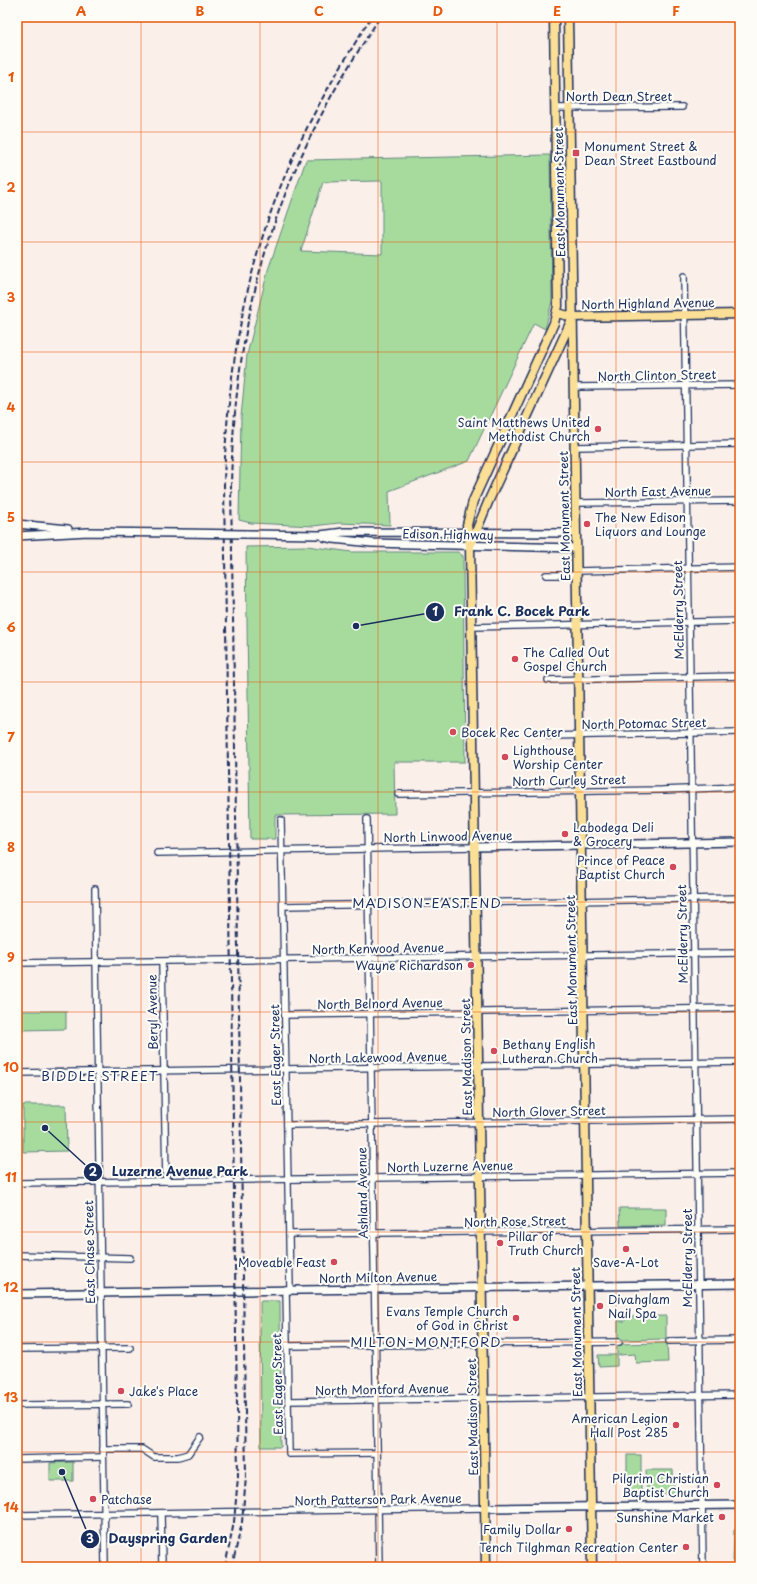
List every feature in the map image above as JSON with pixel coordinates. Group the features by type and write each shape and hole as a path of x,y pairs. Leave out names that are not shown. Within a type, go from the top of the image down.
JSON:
{"main road":[{"name":"East Monument Street","path":"554,17 559,294 557,313"},
{"name":"East Monument Street","path":"568,17 592,1567"},
{"name":"North Highland Avenue","path":"557,313 573,317 740,314"},
{"name":"East Madison Street","path":"486,1567 471,533 468,518 473,501 557,313"},
{"path":"471,533 573,317"}],"street":[{"name":"North Dean Street","path":"555,108 682,107"},
{"name":"McElderry Street","path":"684,276 703,1567"},
{"name":"North Clinton Street","path":"574,387 740,385"},
{"path":"575,446 740,444"},
{"name":"North East Avenue","path":"576,503 740,501"},
{"name":"Edison Highway","path":"17,524 88,532"},
{"name":"Edison Highway","path":"17,536 88,532 308,535 344,532 576,533"},
{"name":"Edison Highway","path":"320,535 333,540 372,543 576,548"},
{"path":"546,575 688,568 740,568"},
{"path":"472,627 740,621"},
{"path":"548,680 740,676"},
{"name":"North Potomac Street","path":"549,736 740,732"},
{"name":"North Curley Street","path":"398,794 662,790 740,787"},
{"name":"Ashland Avenue","path":"367,819 379,1567"},
{"name":"East Eager Street","path":"281,820 290,1234 287,1346 289,1454 377,1453"},
{"name":"North Linwood Avenue","path":"156,853 740,842"},
{"name":"East Chase Street","path":"95,889 105,1567"},
{"path":"283,906 740,898"},
{"name":"North Kenwood Avenue","path":"17,963 477,958 740,953"},
{"name":"Beryl Avenue","path":"162,962 166,1181"},
{"name":"North Belnord Avenue","path":"285,1015 740,1008"},
{"name":"North Lakewood Avenue","path":"17,1073 740,1062"},
{"name":"North Glover Street","path":"287,1125 740,1119"},
{"name":"North Luzerne Avenue","path":"17,1183 740,1173"},
{"name":"North Rose Street","path":"290,1234 740,1229"},
{"path":"17,1255 130,1258"},
{"name":"North Milton Avenue","path":"17,1294 288,1289 740,1284"},
{"path":"669,1341 740,1340"},
{"path":"287,1346 619,1342"},
{"path":"17,1349 130,1348"},
{"name":"North Montford Avenue","path":"288,1401 740,1395"},
{"path":"17,1405 128,1404"},
{"path":"103,1449 142,1449 154,1457 182,1457 190,1451 200,1436"},
{"path":"17,1459 103,1457"},
{"name":"North Patterson Park Avenue","path":"17,1515 740,1505"},
{"path":"161,1513 162,1567"}],"green space":[{"path":"550,155 552,301 545,329 534,323 469,461 389,491 390,525 339,523 313,526 251,523 239,520 241,417 247,355 268,270 306,160","holes":["382,181 382,254 301,251 323,182"]},
{"path":"307,546 352,552 458,552 463,556 465,762 394,762 395,814 275,815 275,839 250,839 246,547"},
{"path":"22,1011 66,1011 66,1029 22,1030"},
{"path":"23,1105 66,1105 67,1151 23,1152"},
{"path":"619,1208 666,1208 666,1225 620,1226"},
{"path":"260,1301 280,1301 281,1447 261,1447"},
{"path":"666,1316 666,1339 618,1340 618,1321 625,1321 625,1317"},
{"path":"667,1343 668,1362 636,1363 635,1354 619,1355 617,1357 617,1366 599,1367 598,1355 617,1355 617,1344"},
{"path":"627,1455 641,1455 641,1496 627,1496"},
{"path":"73,1462 73,1481 50,1481 50,1463"},
{"path":"646,1470 673,1470 674,1494 647,1494"},
{"path":"734,1530 740,1530 740,1562 733,1563"}],"railway":[{"path":"225,1567 234,1522 238,1477 224,485 230,393 236,348 245,304 269,217 286,174 312,117 371,17"},
{"path":"232,1567 242,1522 246,1477 231,486 233,435 245,338 267,245 283,199 302,154 325,108 344,73 380,17"}],"place":[{"name":"Monument Street & Dean Street Eastbound","path":"576,153"},
{"name":"Saint Matthews United Methodist Church","path":"598,429"},
{"name":"The New Edison Liquors and Lounge","path":"587,524"},
{"name":"Frank C. Bocek Park","path":"356,626"},
{"name":"The Called Out Gospel Church","path":"515,659"},
{"name":"Bocek Rec Center","path":"453,732"},
{"name":"Lighthouse Worship Center","path":"505,757"},
{"name":"Labodega Deli & Grocery","path":"565,834"},
{"name":"Prince of Peace Baptist Church","path":"673,867"},
{"name":"Wayne Richardson","path":"471,965"},
{"name":"Bethany English Lutheran Church","path":"494,1051"},
{"name":"Luzerne Avenue Park","path":"45,1128"},
{"name":"Pillar of Truth Church","path":"500,1243"},
{"name":"Save-A-Lot","path":"626,1249"},
{"name":"Moveable Feast","path":"334,1262"},
{"name":"Divahglam Nail Spa","path":"600,1306"},
{"name":"Evans Temple Church of God in Christ","path":"516,1318"},
{"name":"Jake's Place","path":"121,1391"},
{"name":"American Legion Hall Post 285","path":"676,1425"},
{"name":"Dayspring Garden","path":"62,1472"},
{"name":"Pilgrim Christian Baptist Church","path":"717,1485"},
{"name":"Patchase","path":"93,1499"},
{"name":"Sunshine Market","path":"722,1517"},
{"name":"Family Dollar","path":"569,1529"},
{"name":"Tench Tilghman Recreation Center","path":"686,1547"}],"district":[{"name":"MADISON-EASTEND","path":"427,902"},
{"name":"BIDDLE STREET","path":"100,1075"},
{"name":"MILTON-MONTFORD","path":"426,1341"}]}
